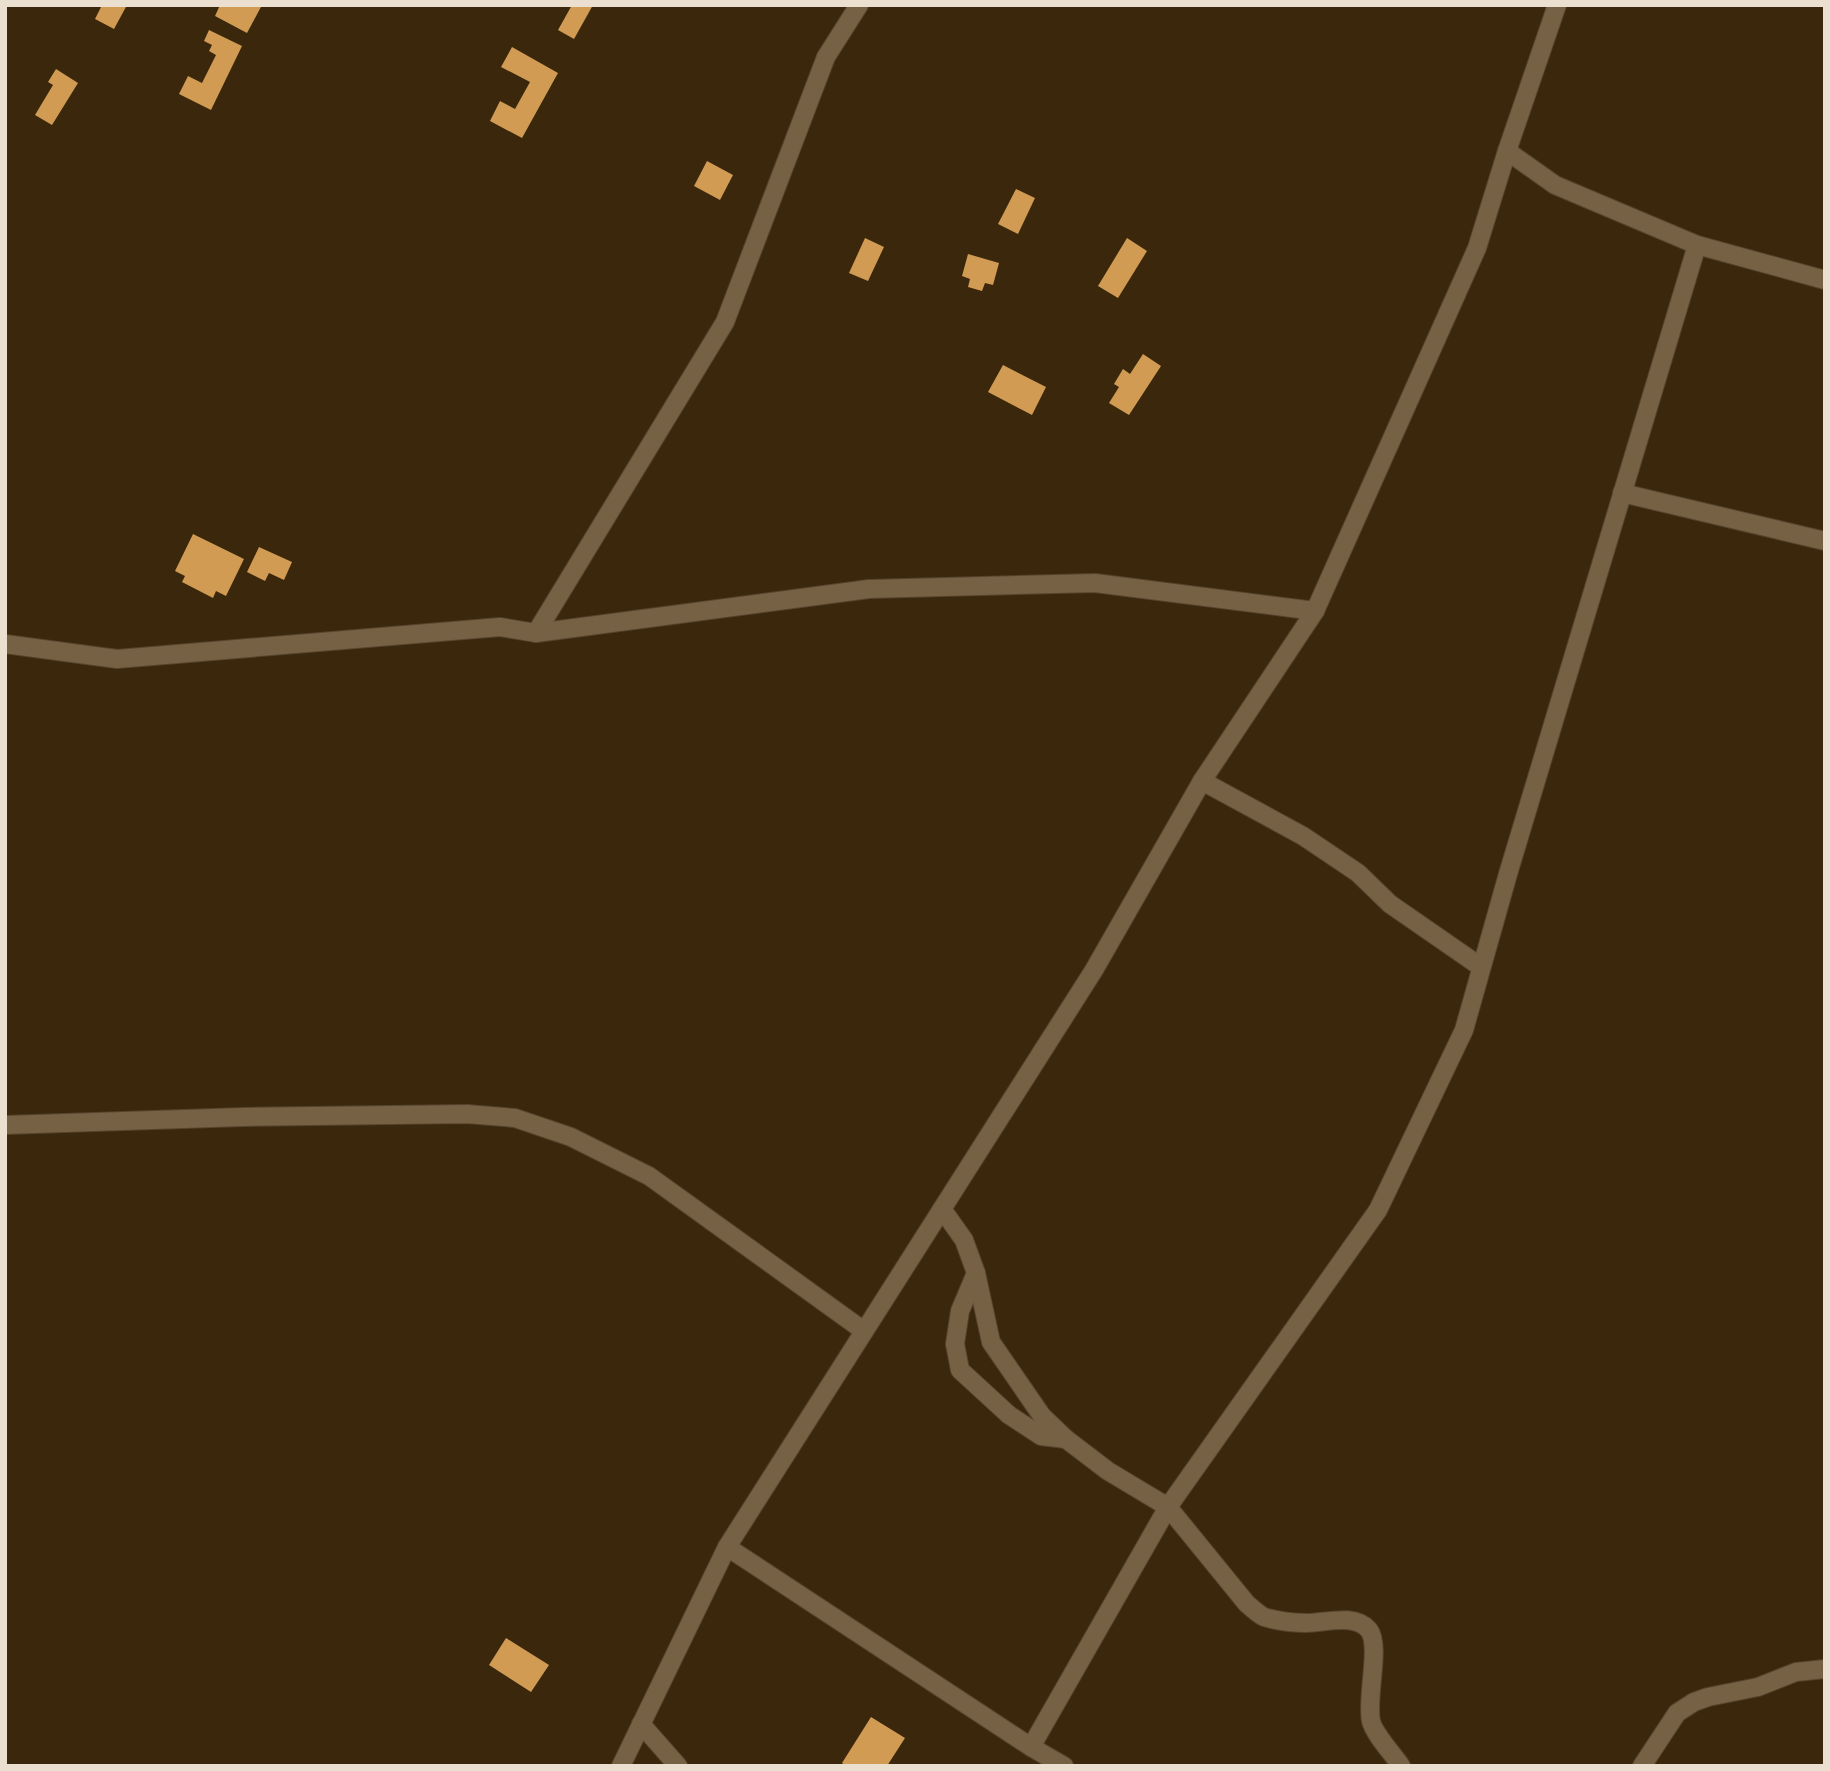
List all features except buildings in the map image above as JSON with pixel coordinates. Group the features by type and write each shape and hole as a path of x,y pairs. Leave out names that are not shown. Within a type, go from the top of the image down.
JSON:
{"street":[{"path":"536,633 725,322 826,58 859,5"},
{"path":"621,1766 727,1547 1094,970 1202,781 1315,611 1477,248 1557,5"},
{"path":"1507,151 1555,185 1697,245 1825,280"},
{"path":"1031,1747 1168,1507 1378,1210 1464,1030 1697,245"},
{"path":"1622,493 1825,541"},
{"path":"5,644 117,659 500,627 536,633 869,589 1042,584 1096,583 1315,611"},
{"path":"1202,781 1303,836 1358,873 1390,904 1482,967"},
{"path":"5,1125 243,1117 467,1114 515,1118 571,1137 649,1176 864,1331"},
{"path":"942,1209 964,1240 976,1273 991,1342 1042,1416 1066,1439 1108,1471 1168,1507 1247,1604 1261,1616 1288,1622 1341,1620 1357,1623 1368,1629 1374,1640 1370,1684 1371,1722 1401,1766"},
{"path":"976,1273 960,1311 955,1344 960,1370 1009,1415 1041,1436 1066,1439"},
{"path":"727,1547 1064,1766"},
{"path":"1642,1766 1677,1713 1694,1702 1758,1687 1796,1672 1825,1669"},
{"path":"641,1724 678,1766"}]}
